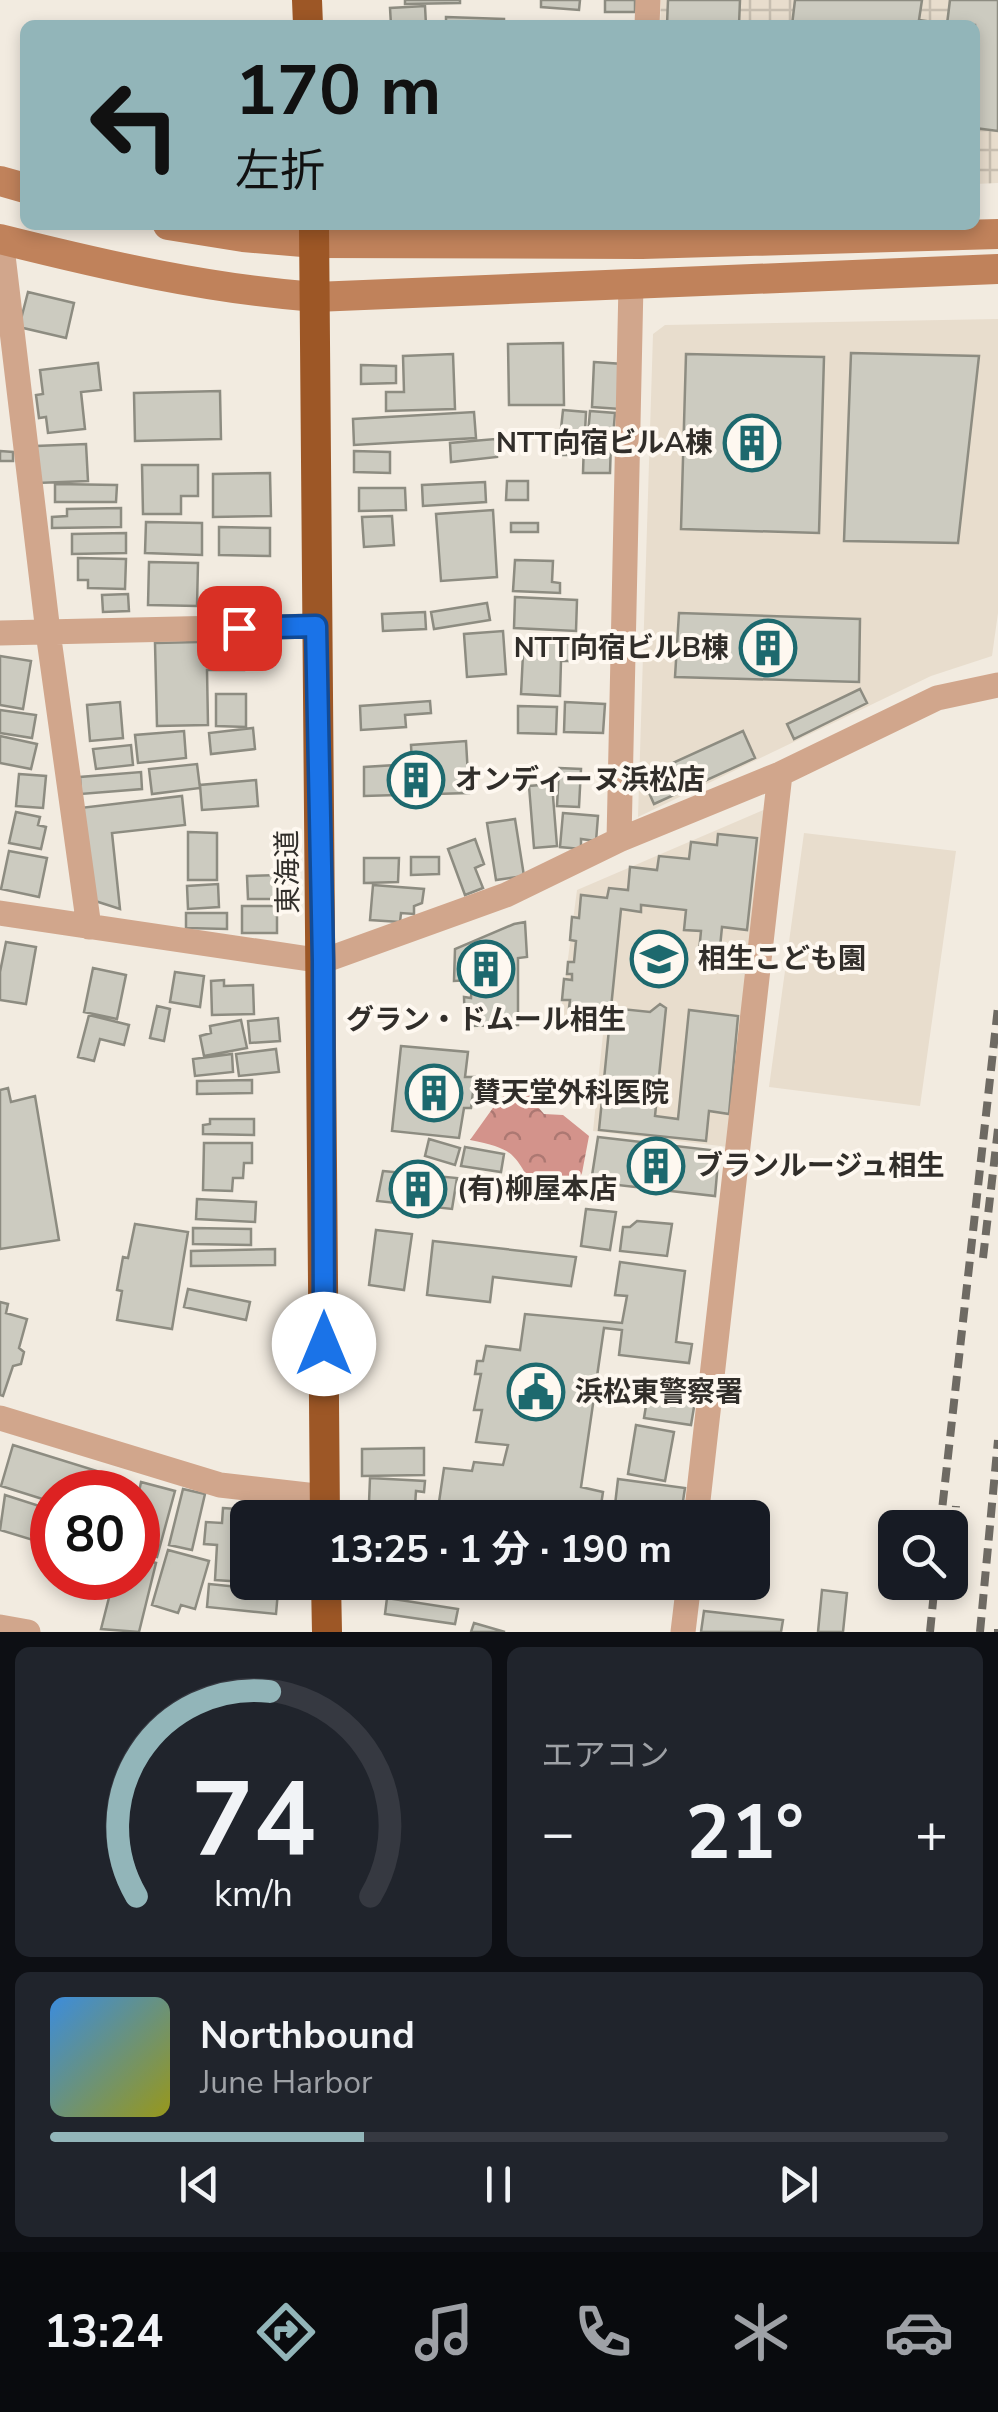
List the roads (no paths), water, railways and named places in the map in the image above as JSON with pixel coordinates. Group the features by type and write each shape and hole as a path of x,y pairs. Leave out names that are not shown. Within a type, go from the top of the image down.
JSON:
{"highway":[{"name":"東海道","path":"314,234 325,1500"},
{"path":"326,1600 327,1632"}],"street":[{"path":"199,230 243,237 998,234"},
{"path":"89,927 48,632 12,422 1,239 247,292 314,297 998,269"},
{"path":"618,840 632,284"},
{"path":"0,633 316,626"},
{"path":"0,913 323,961 506,895 618,840 780,774 937,698 998,685"},
{"path":"698,1500 780,774"},
{"path":"2,1426 220,1485 292,1500"},
{"path":"683,1632 687,1600"},
{"path":"0,1627 28,1632"}],"railway":[{"path":"942,1510 998,1007"},
{"path":"983,1258 998,1129"},
{"path":"980,1632 998,1440"},
{"path":"956,1506 956,1510"},
{"path":"930,1632 933,1600"}],"place":[{"name":"NTT向宿ビルA棟","path":"752,443"},
{"name":"NTT向宿ビルB棟","path":"768,648"},
{"name":"オンディーヌ浜松店","path":"416,780"},
{"name":"相生こども園","path":"659,959"},
{"name":"グラン・ドムール相生","path":"486,969"},
{"name":"賛天堂外科医院","path":"434,1093"},
{"name":"ブランルージュ相生","path":"656,1166"},
{"name":"(有)柳屋本店","path":"418,1189"},
{"name":"浜松東警察署","path":"536,1392"}]}
